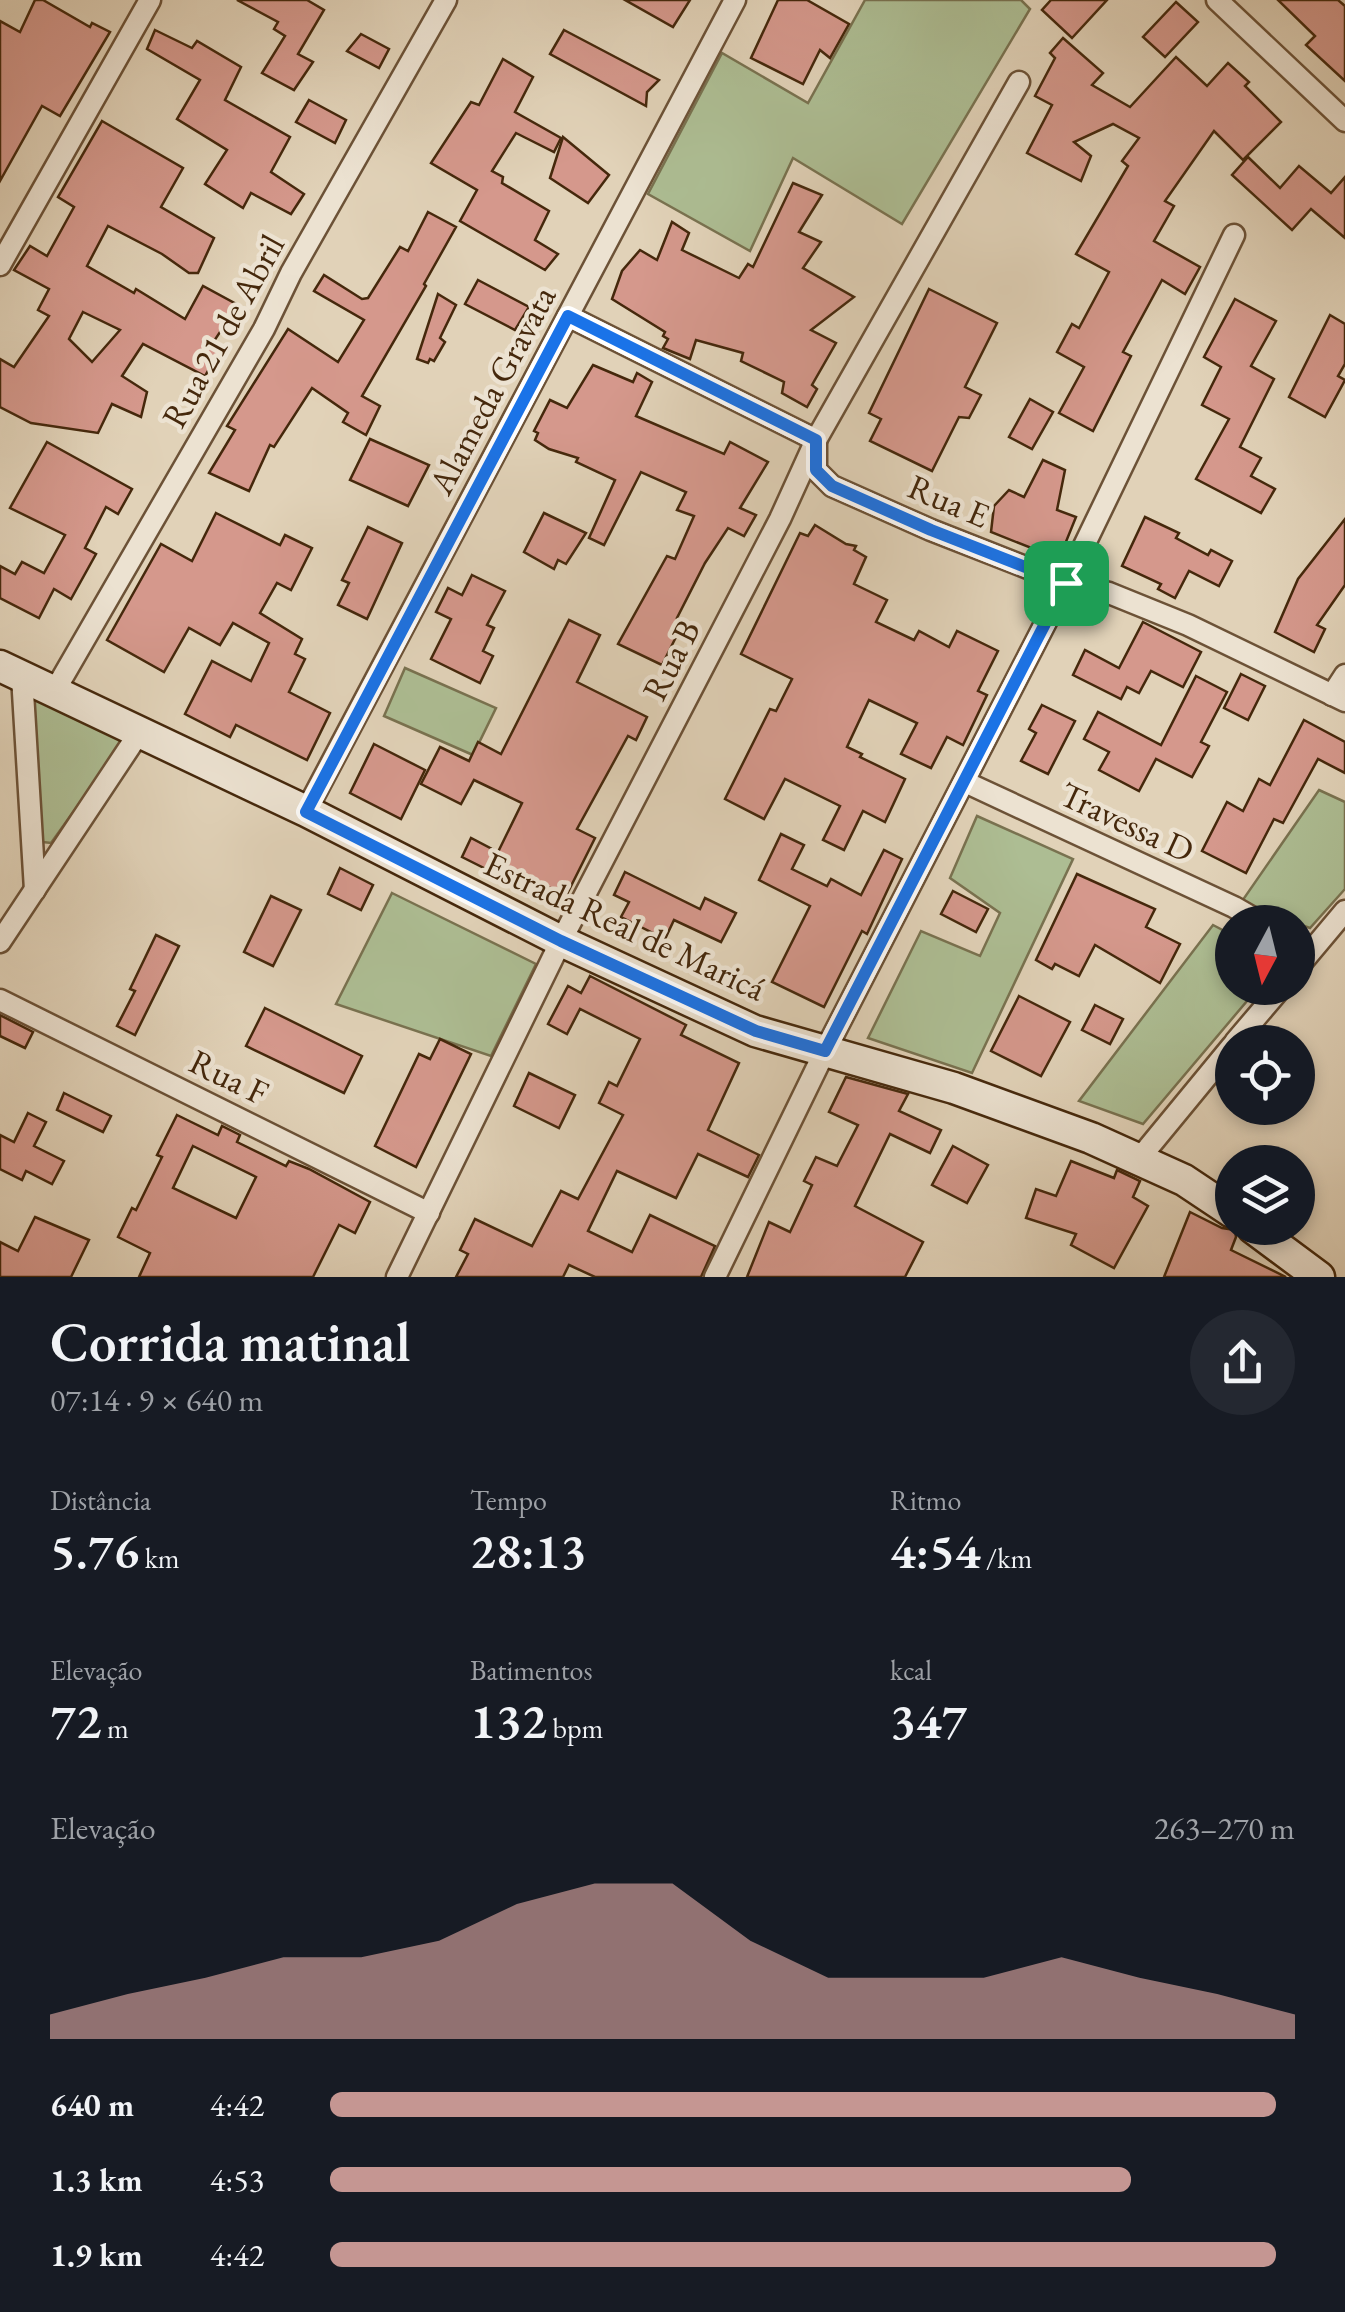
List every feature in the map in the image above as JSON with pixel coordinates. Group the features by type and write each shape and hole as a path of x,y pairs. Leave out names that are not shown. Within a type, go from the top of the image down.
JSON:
{"main road":[{"name":"Estrada Real de Maricá","path":"11,671 306,812 561,941 756,1031 954,1088 1091,1138 1184,1180 1215,1201"},
{"path":"1276,1245 1320,1277"}],"street":[{"path":"0,265 150,0"},
{"name":"Rua 21 de Abril","path":"54,692 264,328 446,0"},
{"name":"Alameda Gravata","path":"306,812 735,0"},
{"path":"1216,0 1345,121"},
{"name":"Rua B","path":"398,1277 561,941 780,520 816,440 1019,82"},
{"path":"715,1277 825,1051 1066,583 1234,236"},
{"path":"568,316 816,440"},
{"name":"Rua E","path":"816,440 816,470 832,486 1066,583 1109,592 1188,625 1338,698"},
{"path":"11,671 35,890"},
{"path":"1338,698 1345,674"},
{"path":"0,942 139,733"},
{"name":"Travessa D","path":"965,782 1230,905"},
{"path":"1315,942 1345,911"},
{"name":"Rua F","path":"0,1000 429,1213"},
{"path":"1250,1025 1267,1005"},
{"path":"1139,1159 1215,1067"}],"green space":[{"path":"865,0 1021,0 1030,9 902,224 793,158 750,251 648,194 722,53 808,103"},
{"path":"405,668 496,708 473,755 384,716"},
{"path":"33,697 124,735 122,744 51,843 43,842 39,835"},
{"path":"1319,790 1345,802 1345,889 1315,922 1315,905 1240,904"},
{"path":"977,816 1073,859 972,1073 868,1038 921,931 980,956 1000,913 950,878"},
{"path":"392,893 536,964 491,1056 336,1004"},
{"path":"1215,926 1215,1005 1244,1005 1227,1025 1215,1025 1215,1039 1143,1124 1079,1101"}],"building":[{"path":"35,0 43,0 90,27 92,23 110,32 60,116 42,106 0,181 0,21 20,32"},
{"path":"237,0 307,0 324,10 298,54 313,62 294,90 262,73 285,36 274,29 278,22"},
{"path":"625,0 690,0 673,27"},
{"path":"778,0 807,0 849,24 830,58 820,50 803,84 751,58"},
{"path":"1051,0 1107,0 1072,38 1042,10"},
{"path":"1278,0 1338,0 1345,6 1345,81 1306,45 1315,36"},
{"path":"1176,2 1198,22 1165,57 1143,37"},
{"path":"155,30 192,48 197,41 241,67 225,100 290,137 271,172 304,194 291,214 251,193 243,208 205,184 227,150 177,119 200,80 147,49"},
{"path":"564,30 659,80 647,92 646,106 550,54"},
{"path":"361,34 389,49 379,68 347,51"},
{"path":"1063,38 1103,73 1092,85 1130,107 1176,57 1207,86 1228,63 1281,122 1243,160 1214,131 1165,201 1174,206 1154,241 1200,267 1185,294 1162,280 1123,352 1131,356 1093,431 1059,413 1084,367 1057,352 1072,324 1079,328 1109,272 1076,254 1128,166 1122,161 1139,138 1113,124 1074,142 1091,156 1081,181 1027,153 1052,105 1035,96 1055,58 1050,53"},
{"path":"503,59 533,77 515,112 561,138 554,152 516,133 492,171 503,177 502,183 549,211 535,240 558,254 545,270 460,221 477,190 431,163 471,102 479,105"},
{"path":"309,100 346,120 335,143 296,122"},
{"path":"102,121 183,168 161,207 214,238 198,273 189,273 108,226 87,266 134,293 136,289 185,319 203,286 238,305 214,341 222,346 205,376 143,344 122,376 147,392 141,417 112,404 98,433 31,423 0,407 0,359 14,367 49,316 38,310 49,289 14,270 30,246 47,256 74,207 58,197","holes":["83,312 120,330 92,362 69,339"]},
{"path":"563,137 609,175 588,203 550,178"},
{"path":"1248,157 1280,188 1299,166 1331,193 1345,177 1345,238 1311,209 1292,230 1232,175"},
{"path":"793,183 822,195 799,232 821,242 803,268 854,297 811,330 836,343 812,385 817,389 807,407 782,393 784,382 741,361 743,353 696,340 690,359 663,348 668,339 663,336 665,332 612,299 622,271 640,250 657,260 672,222 689,233 682,250 739,278 748,264 753,267"},
{"path":"428,212 456,227 362,396 380,406 366,435 343,422 348,413 312,388 274,447 270,445 249,491 209,473 235,430 227,426 288,329 338,362 364,320 314,291 324,275 362,299 368,298 400,247 408,251"},
{"path":"478,280 529,307 515,330 465,304"},
{"path":"929,289 997,323 965,387 981,395 969,418 959,417 932,471 870,441 881,419 869,413"},
{"path":"438,294 456,305 440,338 445,342 434,361 430,359 428,363 417,359"},
{"path":"1235,299 1276,321 1251,366 1274,379 1240,447 1261,458 1251,476 1275,489 1261,513 1196,479 1229,419 1202,405 1221,367 1204,357"},
{"path":"1330,315 1345,324 1345,364 1338,376 1345,380 1325,417 1289,397"},
{"path":"593,365 633,382 637,373 652,382 636,416 724,454 730,442 768,462 740,508 756,515 744,536 728,528 705,563 677,618 684,621 662,665 618,644 667,556 675,559 694,516 677,510 686,492 641,472 604,545 589,538 615,480 576,462 578,458 535,440 538,433 534,431 550,400 567,408"},
{"path":"1030,399 1053,412 1032,449 1009,437"},
{"path":"370,439 429,465 408,506 350,480"},
{"path":"47,442 132,489 118,514 106,507 85,548 96,554 71,599 54,589 39,618 0,598 0,566 15,574 22,562 44,573 65,535 10,508"},
{"path":"1043,460 1065,470 1057,510 1076,517 1059,559 991,532 994,506 1009,490 1024,497"},
{"path":"216,513 280,545 285,535 312,548 291,590 277,583 260,613 302,639 295,654 305,659 289,692 330,713 307,760 236,725 230,737 185,714 212,661 251,681 269,643 233,623 220,645 189,628 164,672 107,640 161,544 192,561"},
{"path":"544,513 586,533 566,564 558,560 554,569 524,552"},
{"path":"1145,517 1179,533 1176,538 1208,555 1211,550 1232,561 1219,586 1189,571 1175,598 1158,589 1161,584 1122,566"},
{"path":"1345,519 1345,585 1317,625 1325,629 1314,652 1275,632 1298,579"},
{"path":"815,525 856,546 854,550 866,557 854,584 887,600 876,622 914,640 919,631 949,647 957,631 998,651 978,691 987,695 963,745 947,737 931,768 901,754 917,723 869,700 847,747 905,779 885,822 863,811 844,850 823,840 840,806 785,779 764,819 725,799 770,709 776,711 792,679 741,654 800,533 808,536"},
{"path":"368,527 402,543 367,619 338,605 349,583 342,580"},
{"path":"472,575 505,591 487,625 494,628 483,651 493,656 480,683 431,659 451,619 436,612 448,588 462,595"},
{"path":"569,620 600,635 577,682 647,717 636,740 628,736 577,829 595,838 566,896 509,867 504,878 462,857 471,838 498,852 522,803 474,780 461,804 421,784 440,747 469,761 478,742 501,754"},
{"path":"1143,622 1201,652 1183,687 1151,671 1139,693 1127,687 1121,699 1073,675 1085,650 1119,668"},
{"path":"1241,674 1265,686 1248,720 1224,708"},
{"path":"1196,676 1227,692 1201,742 1209,746 1192,777 1156,759 1139,791 1099,770 1109,752 1084,739 1098,712 1161,745"},
{"path":"1042,705 1075,721 1048,774 1021,761 1036,733 1029,729"},
{"path":"1304,720 1345,742 1345,773 1318,759 1283,823 1274,819 1246,873 1202,851 1227,802 1243,811 1259,779 1270,785"},
{"path":"374,744 425,770 401,819 350,793"},
{"path":"781,834 804,845 792,869 827,886 831,879 861,895 884,850 902,859 867,934 862,931 824,1007 772,982 810,906 759,880"},
{"path":"340,868 373,885 361,910 328,894"},
{"path":"625,872 700,909 705,898 736,913 721,942 674,920 665,939 621,917 629,902 614,895"},
{"path":"1077,874 1155,909 1146,927 1180,944 1160,983 1095,945 1079,976 1036,960"},
{"path":"953,891 988,909 976,932 941,914"},
{"path":"271,896 301,910 273,966 244,952"},
{"path":"156,935 179,946 135,1035 117,1026"},
{"path":"590,976 686,1025 681,1035 739,1063 708,1130 759,1155 748,1177 698,1154 676,1198 617,1171 588,1231 632,1252 650,1215 715,1246 701,1277 595,1277 569,1265 563,1277 456,1277 468,1254 460,1250 475,1219 532,1246 561,1191 578,1199 623,1115 599,1103 609,1082 617,1086 640,1039 580,1009 567,1034 548,1024 568,986 581,993"},
{"path":"1019,996 1070,1022 1041,1076 991,1051"},
{"path":"1095,1005 1123,1019 1110,1044 1082,1030"},
{"path":"265,1008 362,1056 344,1093 246,1046"},
{"path":"0,1015 33,1032 25,1048 0,1036"},
{"path":"440,1039 471,1054 416,1167 375,1146 419,1054 430,1059"},
{"path":"529,1073 575,1095 559,1128 514,1106"},
{"path":"846,1077 908,1094 899,1111 941,1130 930,1153 890,1134 855,1206 923,1242 905,1277 747,1277 769,1222 790,1232 812,1185 804,1181 816,1157 837,1166 858,1125 829,1112"},
{"path":"64,1093 111,1116 103,1132 57,1110"},
{"path":"28,1113 46,1122 34,1146 64,1161 52,1184 26,1171 22,1180 0,1169 0,1135 14,1142"},
{"path":"177,1115 218,1135 222,1126 240,1135 237,1142 286,1166 289,1161 309,1169 370,1202 355,1233 339,1225 313,1277 139,1277 150,1253 118,1237 162,1157 157,1155","holes":["193,1146 256,1177 236,1218 173,1188"]},
{"path":"953,1146 988,1165 967,1203 932,1185"},
{"path":"1071,1161 1114,1178 1117,1170 1140,1181 1133,1197 1148,1206 1114,1268 1071,1245 1076,1234 1026,1218 1036,1189 1056,1196"},
{"path":"1190,1212 1215,1224 1215,1245 1233,1245 1231,1250 1286,1277 1164,1277"},
{"path":"35,1217 89,1240 71,1277 0,1277 0,1242 18,1251"}],"route":[{"path":"568,316 816,440 816,470 832,486 1066,583 825,1051 756,1031 561,941 306,812 568,316"}]}
